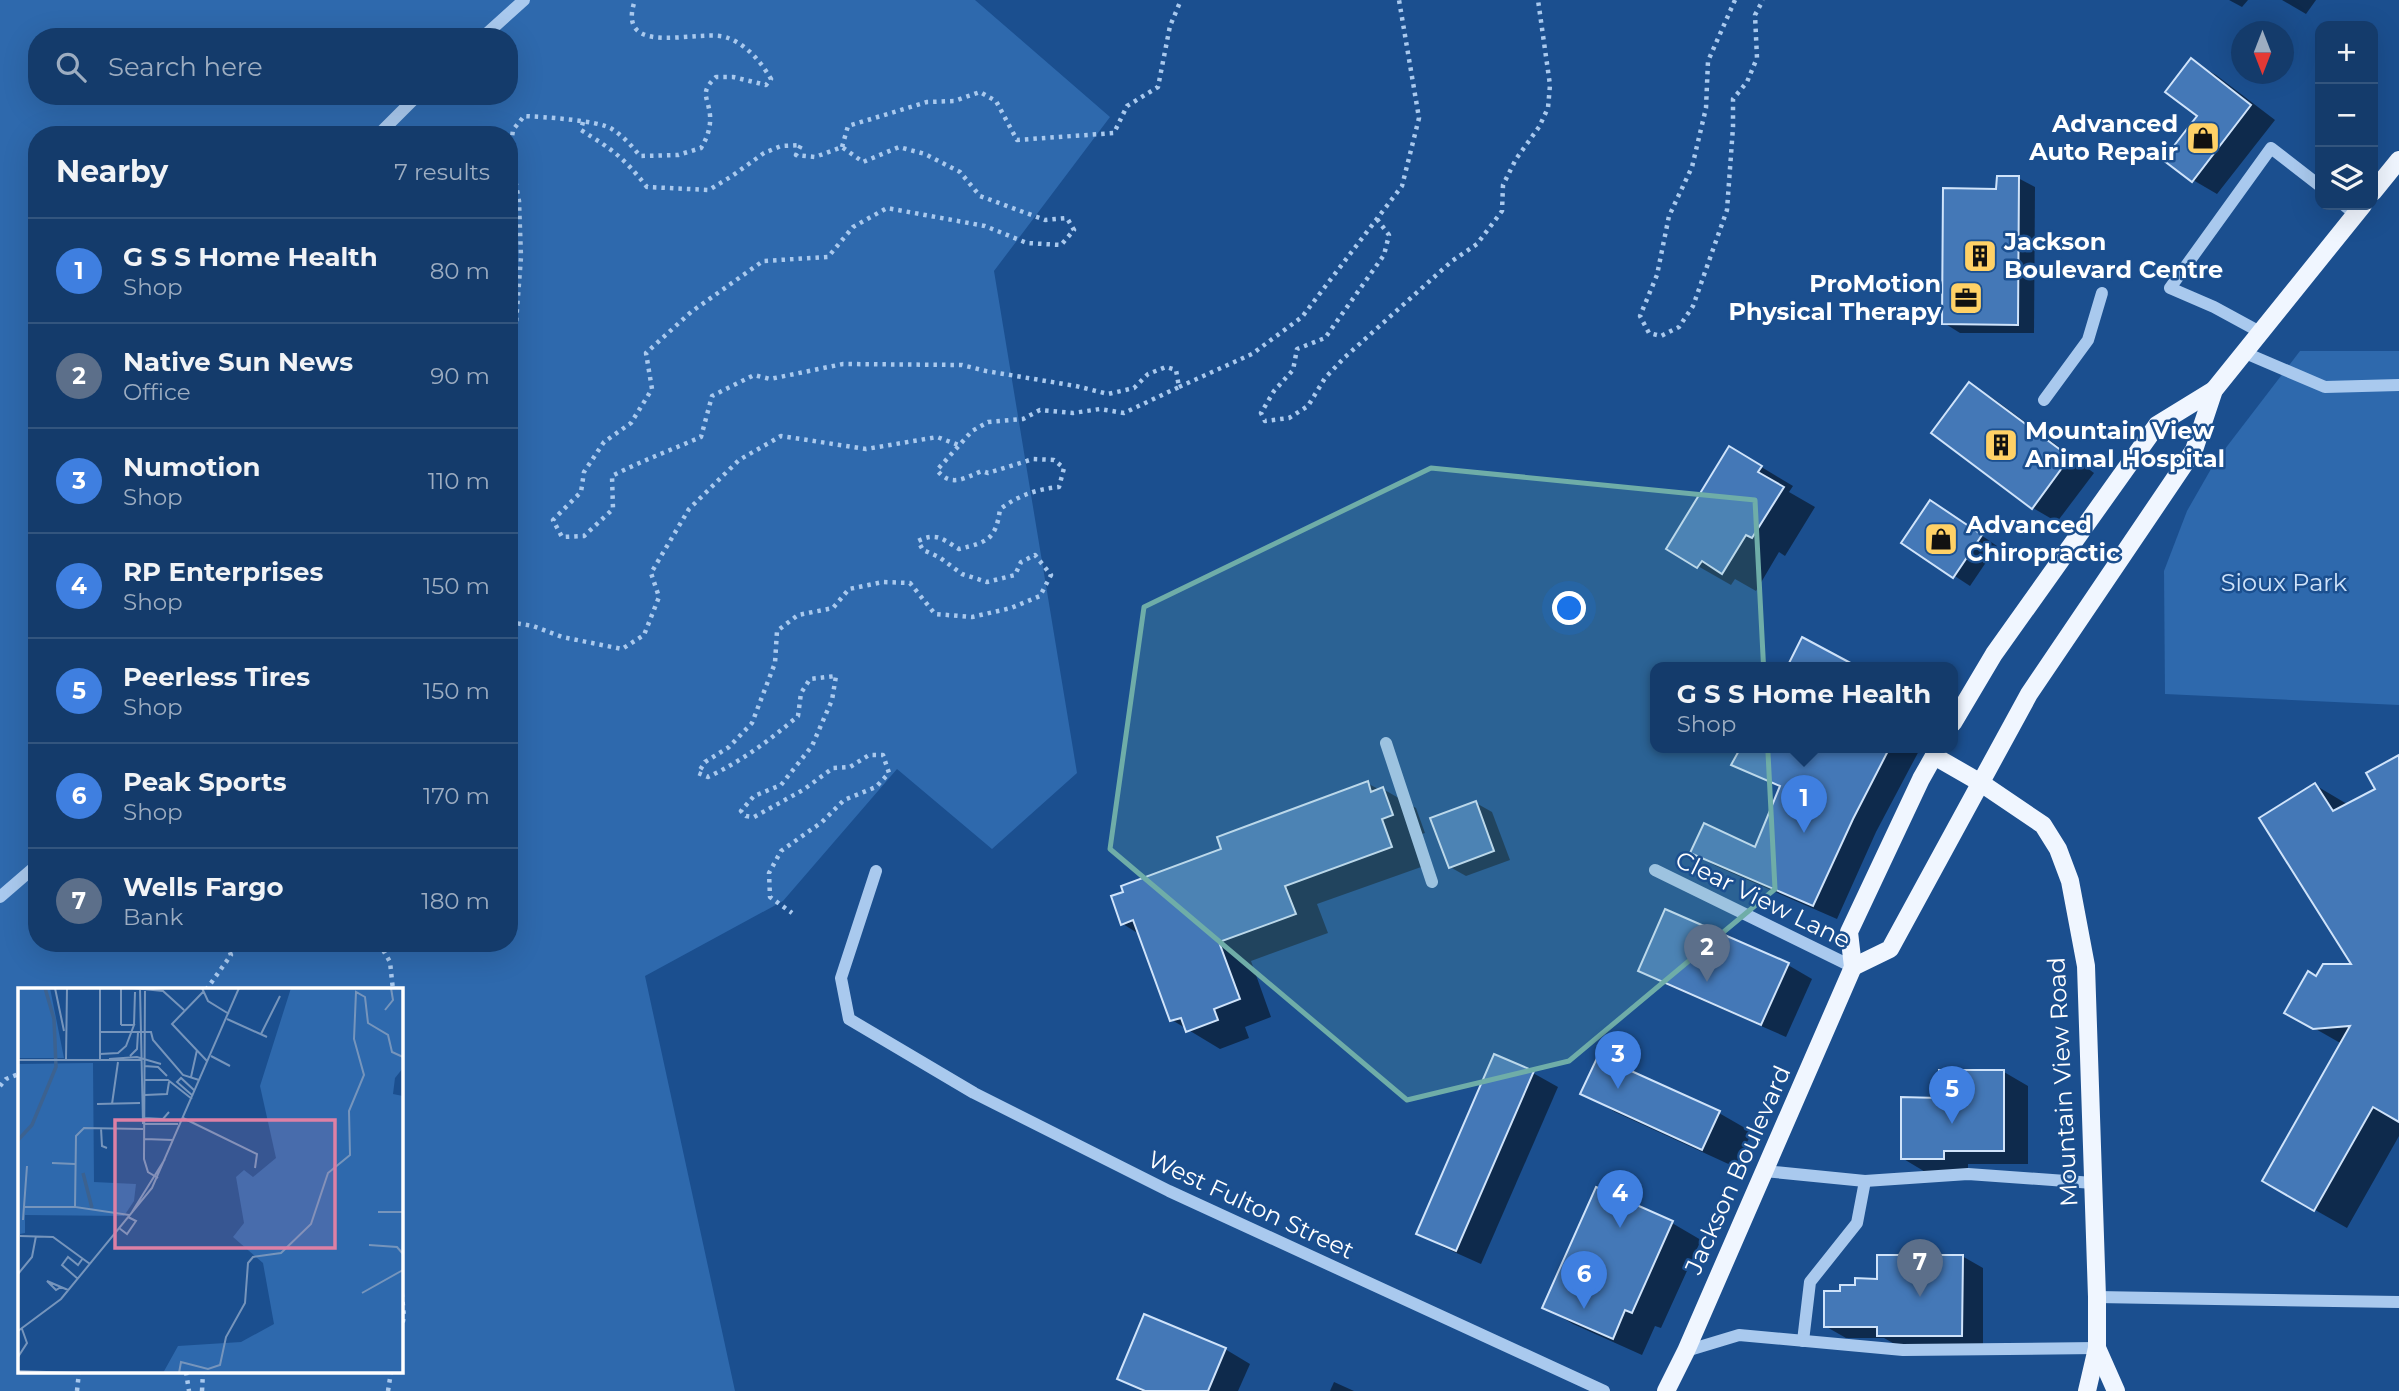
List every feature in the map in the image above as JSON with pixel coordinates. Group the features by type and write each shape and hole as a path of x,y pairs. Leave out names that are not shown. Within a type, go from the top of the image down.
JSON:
{"main road":[{"path":"2378,186 2399,160"},
{"path":"1936,753 1849,932 1853,967 1890,949 2029,694 2194,450 2214,390 2352,210"},
{"path":"1958,715 1994,654 2157,425 2214,390"},
{"name":"Mountain View Road","path":"1937,753 2043,825 2058,849 2070,881 2085,966 2097,1297 2097,1348 2087,1391"},
{"name":"Jackson Boulevard","path":"1666,1391 1686,1351 1853,967"},
{"name":"Mountain View Road","path":"2097,1348 2116,1391"}],"street":[{"path":"493,28 524,0"},
{"path":"386,126 408,105"},
{"path":"2260,332 2214,307 2170,288 2271,148 2315,182"},
{"path":"2044,400 2088,340 2102,293"},
{"path":"2243,352 2325,387 2399,385"},
{"path":"1386,743 1432,882"},
{"name":"Clear View Lane","path":"1655,870 1853,967"},
{"name":"West Fulton Street","path":"876,871 841,978 849,1019 974,1093 1169,1191 1604,1391"},
{"path":"0,897 28,873"},
{"path":"1764,1171 1865,1181 1968,1174 2093,1183"},
{"path":"1803,1341 1810,1282 1857,1223 1865,1181"},
{"path":"2097,1297 2399,1302"},
{"path":"1686,1351 1739,1335 1903,1350 2097,1348"}],"path":[{"path":"516,126 524,116 583,122 610,127 630,143 640,156 678,155 701,148 708,135 710,113 705,99 707,85 716,77 733,77 766,85 771,79 757,57 727,37 658,39 643,34 633,25 630,13 635,0"},
{"path":"842,148 848,126 927,102 954,101 980,92 996,101 1017,139 1114,133 1127,106 1158,87 1170,26 1181,0"},
{"path":"792,914 770,897 769,873 781,850 822,822 844,800 876,787 889,773 883,755 869,755 850,767 834,768 803,790 754,817 746,816 741,811 754,796 781,785 812,746 832,700 836,676 810,679 800,693 798,716 771,740 735,764 708,777 698,773 705,762 729,747 752,723 775,663 777,631 798,615 834,608 849,589 883,582 911,583 935,614 972,617 1011,608 1040,596 1051,575 1035,555 1021,562 1015,575 988,582 962,574 939,557 923,550 918,541 937,536 959,549 986,542 998,526 1000,509 1014,498 1042,488 1059,487 1063,468 1054,460 1033,459 988,473 982,471 956,482 943,479 937,470 972,431 988,422 1023,419 1040,410 1073,413 1101,409 1124,413 1251,354 1302,317 1402,186 1419,118 1399,0"},
{"path":"1377,219 1389,235 1384,255 1325,338 1297,349 1293,370 1274,391 1261,413 1265,421 1289,418 1308,406 1325,378 1345,357 1452,261 1477,244 1502,211 1503,185 1548,108 1550,85 1538,0"},
{"path":"1735,0 1707,61 1706,108 1692,167 1668,216 1657,275 1640,316 1649,333 1661,336 1679,327 1693,306 1727,210 1733,99 1747,82 1757,58 1755,15 1763,0"},
{"path":"583,122 580,130 608,146 625,160 647,187 709,190 764,153 781,146 801,145 796,155 815,157 842,148"},
{"path":"842,148 863,162 899,146 925,153 960,172 980,195 1045,220 1067,218 1074,230 1061,245 1027,243 985,226 887,208 853,227 828,257 763,261 691,312 646,353 652,389 631,423 604,442 584,472 581,492 565,505 553,520 562,537 584,536 613,509 612,476 638,462 701,437 712,396 754,375 770,379 843,364 962,365 1108,394 1134,388 1148,374 1166,367 1176,370 1179,387"},
{"path":"518,195 521,257 518,296"},
{"path":"518,624 562,637 622,649 644,635 659,597 651,573 688,509 739,460 781,436 866,449 937,437 961,446"},
{"path":"207,988 231,955 230,952"},
{"path":"384,952 390,961 393,988"},
{"path":"0,1086 6,1079 18,1074"},
{"path":"402,1295 402,1326"}],"highlighted area":[{"path":"1431,468 1755,500 1775,889 1569,1061 1407,1100 1110,849 1144,607"}],"green space":[{"path":"0,0 975,0 1110,117 994,271 1077,773 992,849 897,769 783,901 645,976 735,1391 0,1391"},
{"name":"Sioux Park","path":"2300,351 2399,351 2399,705 2165,694 2164,571 2187,511 2215,462"}],"building":[{"name":"Advanced Auto Repair","path":"2191,58 2251,105 2192,182 2163,160 2197,116 2165,92"},
{"name":"Jackson Boulevard Centre","path":"1997,176 2019,176 2018,325 1942,324 1943,188 1996,189"},
{"name":"Mountain View Animal Hospital","path":"1969,382 2070,457 2032,509 1931,433"},
{"path":"1729,446 1762,466 1758,472 1784,487 1752,538 1746,535 1722,574 1702,561 1697,568 1666,549"},
{"name":"Advanced Chiropractic","path":"1930,500 1982,535 1953,578 1901,543"},
{"path":"1802,637 1849,662 1790,662"},
{"path":"1738,753 1887,753 1813,906 1690,853 1704,823 1755,847 1780,786 1731,765"},
{"path":"2399,755 2399,1122 2373,1107 2314,1211 2262,1181 2350,1026 2313,1029 2284,1013 2308,971 2316,976 2323,964 2351,964 2259,818 2315,783 2333,811 2375,789 2366,773"},
{"path":"1368,781 1371,792 1383,787 1393,815 1382,819 1392,847 1285,886 1296,914 1219,942 1240,999 1214,1009 1218,1020 1186,1032 1181,1018 1170,1021 1133,920 1121,925 1111,896 1123,892 1121,886 1221,849 1217,837"},
{"path":"1476,801 1494,851 1449,868 1430,818"},
{"path":"1665,909 1789,963 1761,1025 1638,971"},
{"path":"1494,1054 1534,1071 1456,1251 1416,1234"},
{"path":"1598,1056 1720,1111 1702,1150 1580,1094"},
{"path":"1939,1070 2004,1070 2004,1151 1944,1151 1944,1159 1901,1159 1901,1097 1939,1098"},
{"path":"1596,1187 1673,1221 1632,1313 1625,1310 1613,1339 1542,1308"},
{"path":"1877,1255 1963,1255 1962,1336 1877,1336 1877,1327 1824,1327 1824,1291 1840,1291 1840,1285 1855,1285 1855,1278 1877,1279"},
{"path":"1144,1314 1226,1348 1208,1391 1145,1391 1117,1379"}],"place":[{"name":"Advanced Auto Repair","path":"2203,138"},
{"name":"Jackson Boulevard Centre","path":"1980,256"},
{"name":"ProMotion Physical Therapy","path":"1966,298"},
{"name":"Mountain View Animal Hospital","path":"2001,445"},
{"name":"Advanced Chiropractic","path":"1941,539"},
{"name":"G S S Home Health","path":"1804,833"},
{"name":"Native Sun News","path":"1707,982"},
{"name":"Numotion","path":"1618,1089"},
{"name":"Peerless Tires","path":"1952,1124"},
{"name":"RP Enterprises","path":"1620,1228"},
{"name":"Wells Fargo","path":"1920,1297"},
{"name":"Peak Sports","path":"1584,1309"}]}
